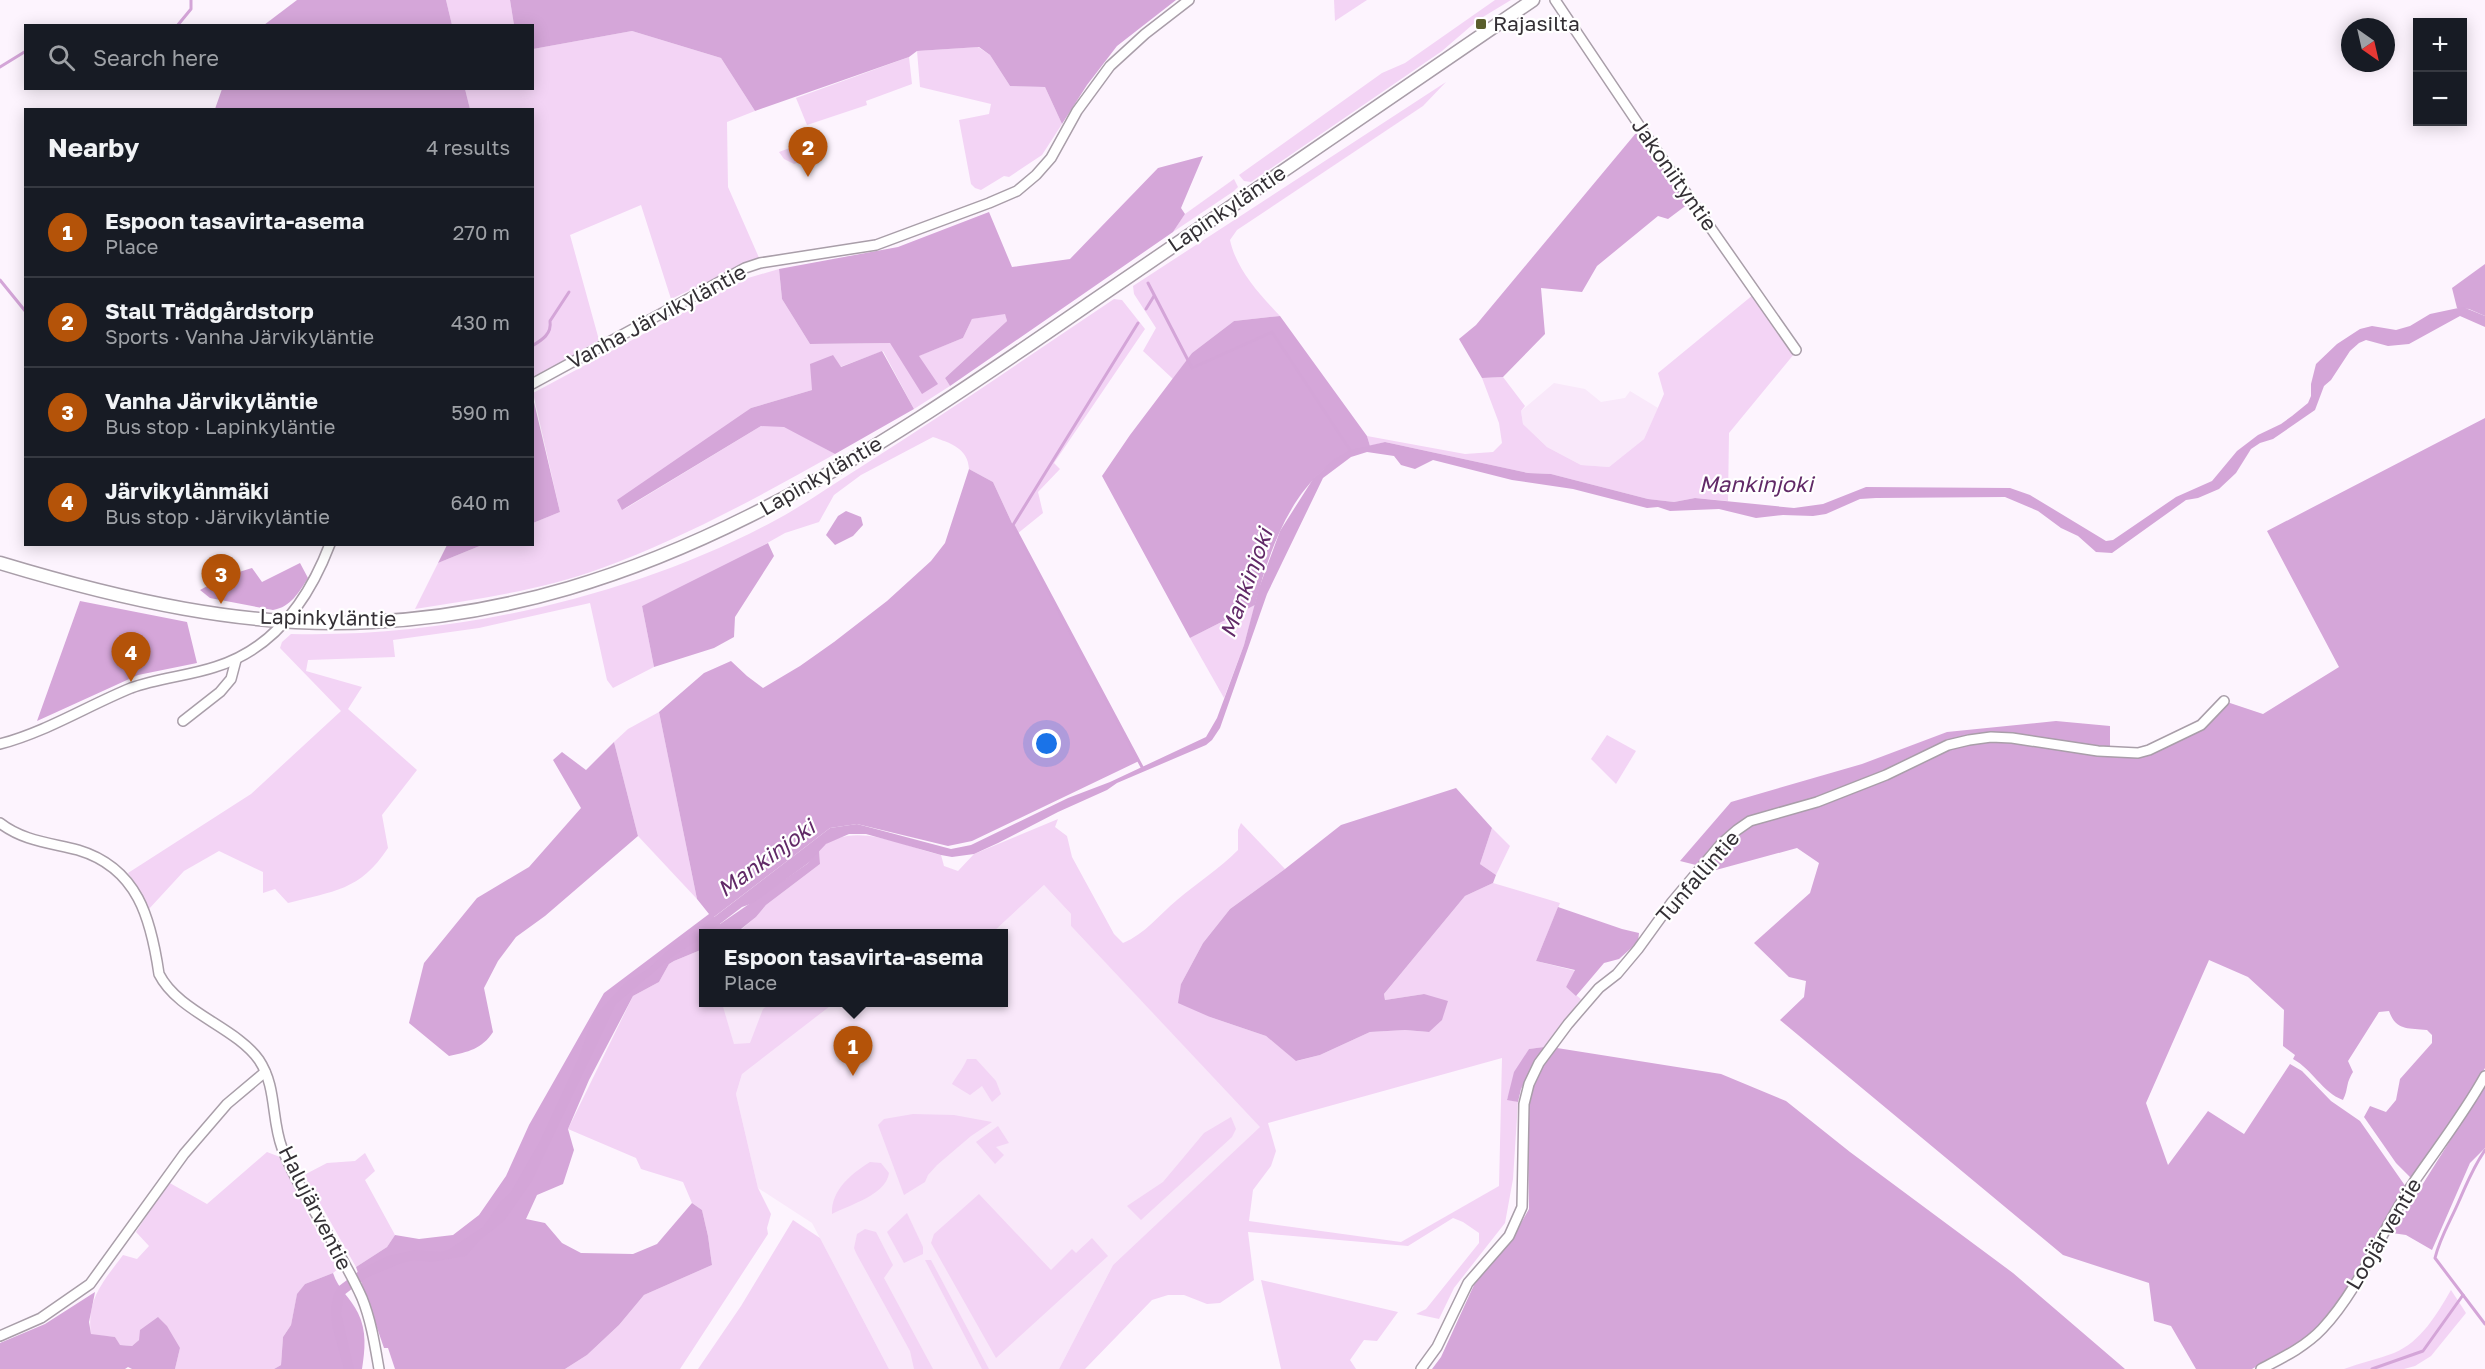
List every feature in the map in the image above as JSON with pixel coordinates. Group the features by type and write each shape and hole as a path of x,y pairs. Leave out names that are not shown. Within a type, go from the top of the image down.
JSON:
{"main road":[{"name":"Lapinkyläntie","path":"0,563 106,592 192,610 286,621 370,622 474,611 537,597 639,566 755,514 816,481 925,414 1533,0"}],"street":[{"name":"Vanha Järvikyläntie","path":"534,383 745,268 760,263 876,245 1017,191 1051,158 1077,111 1110,66 1145,34 1189,0"},
{"name":"Jakoniityntie","path":"1555,0 1645,134 1796,350"},
{"path":"0,744 43,728 136,686 236,660 266,642 286,621 306,593 329,546"},
{"path":"183,721 225,686 231,679 236,660"},
{"name":"Tunfallintie","path":"1421,1369 1437,1347 1468,1283 1509,1236 1519,1218 1522,1207 1524,1104 1529,1084 1539,1063 1568,1024 1599,988 1624,965 1672,902 1721,844 1737,830 1750,821 1827,798 1886,775 1948,745 1969,740 1991,737 2012,738 2098,751 2138,753 2201,725 2224,701"},
{"name":"Halujärventie","path":"0,823 21,836 79,851 100,859 121,875 136,895 147,916 159,974 163,982 196,1011 249,1049 258,1059 272,1094 277,1131 284,1152 357,1289 372,1333 379,1369"},
{"path":"0,1336 41,1318 90,1284 184,1154 227,1104 265,1072"},
{"name":"Loojärventie","path":"2261,1369 2288,1355 2321,1329 2354,1287 2413,1183 2458,1121 2485,1076"}],"shaded area":[{"path":"297,0 446,0 452,24 265,24"},
{"path":"446,0 510,0 514,24 452,24"},
{"path":"510,0 1176,0 1117,46 1087,85 1062,124 1045,87 1010,86 990,55 979,47 917,51 909,57 755,111 721,58 632,31 534,49 534,24 514,24"},
{"path":"1334,0 1367,0 1335,21"},
{"path":"1495,0 1511,0 1478,20 1442,51 1251,182 1244,181 1239,175 1382,73 1405,63"},
{"path":"632,31 721,58 755,111 727,122 728,187 760,260 743,265 671,299 641,205 570,235 599,340 534,377 534,108 470,108 465,90 534,90 534,49"},
{"path":"978,47 990,55 1010,86 1045,87 1062,124 1042,155 1009,177 1004,176 981,190 971,184 959,120 989,114 991,104 920,87 917,51"},
{"path":"909,57 912,84 866,101 867,105 807,125 796,98"},
{"path":"1446,82 1423,106 1237,230 1230,240 1243,271 1280,316 1234,321 1192,353 1173,379 1143,351 1156,328 1134,294 1133,286"},
{"path":"222,90 465,90 470,108 215,108"},
{"path":"1636,133 1641,135 1688,204 1668,219 1658,216 1597,266 1582,292 1541,288 1545,334 1503,377 1482,378 1459,339 1476,325"},
{"path":"803,143 811,158 794,164 784,159 779,152"},
{"path":"1203,156 1181,208 1185,214 1173,232 950,386 945,378 1007,321 1005,314 972,319 963,338 919,356 938,384 922,394 890,343 810,344 782,299 779,269 898,247 989,212 1012,267 1070,259 1158,168"},
{"path":"1234,179 1238,187 1234,191 1173,232 1185,214"},
{"path":"2485,264 2485,316 2469,309 2457,308 2452,288"},
{"path":"779,269 782,299 810,344 890,343 918,356 963,338 972,319 1005,313 1007,321 945,378 950,386 914,409 883,351 840,367 832,355 812,390 751,408 623,510 761,426 784,426 835,454 692,530 580,576 510,593 415,609 438,563 480,546 534,546 534,523 560,512 534,392 748,278"},
{"path":"1759,290 1799,348 1729,433 1728,501 1695,498 1674,502 1648,499 1551,474 1528,473 1385,442 1370,446 1367,436 1465,454 1493,452 1502,443 1499,423 1482,378 1503,377 1525,406 1521,411 1523,424 1547,447 1581,465 1609,467 1644,439 1664,394 1658,373"},
{"path":"1114,299 1122,300 1145,329 1054,463 1060,469 1038,492 1043,513 1017,534 993,482 969,469 965,456 957,447 933,437 861,475 834,495 819,522 785,533 728,565 642,606 654,667 613,688 607,680 590,603 479,628 393,640 395,657 308,660 306,671 362,687 348,709 417,770 382,815 388,848 378,862 356,881 332,892 288,903 275,889 263,893 263,872 219,851 184,871 148,910 128,873 251,794 341,711 280,648 282,642 291,634 414,629 539,608 661,571 719,548 774,521 809,500"},
{"path":"2463,307 2485,316 2485,327 2460,316 2409,344 2388,346 2366,340 2359,343 2350,351 2331,380 2324,386 2315,410 2273,439 2251,449 2236,473 2219,489 2198,498 2186,500 2112,553 2096,552 2078,536 2061,528 2038,511 2005,497 1860,499 1826,514 1756,518 1719,509 1670,511 1658,507 1647,508 1573,489 1512,480 1433,460 1415,469 1401,465 1394,456 1367,452 1351,457 1323,478 1267,594 1220,728 1212,740 1206,745 1117,783 1107,790 974,854 952,857 866,834 849,834 826,844 807,864 713,929 699,929 699,940 672,957 616,1004 532,1181 504,1221 480,1240 466,1256 431,1262 414,1260 402,1263 366,1278 344,1295 341,1313 354,1369 344,1369 332,1325 331,1307 334,1294 339,1286 363,1268 388,1256 415,1250 440,1252 448,1250 483,1227 501,1201 511,1192 539,1143 579,1057 592,1019 626,982 648,969 675,944 696,931 830,828 857,824 951,849 971,845 1068,798 1110,782 1206,737 1217,718 1244,645 1259,588 1280,531 1313,479 1333,460 1350,450 1385,442 1528,473 1551,474 1648,499 1674,502 1695,498 1794,508 1823,504 1866,487 2010,488 2030,495 2106,541 2113,540 2176,497 2212,481 2237,451 2258,435 2281,424 2308,403 2316,364 2337,344 2360,329 2372,326 2396,330 2410,326 2430,314"},
{"path":"1280,316 1367,436 1370,446 1346,455 1325,469 1307,487 1292,508 1280,531 1255,605 1190,638 1102,476 1192,353 1234,321"},
{"path":"882,351 914,409 835,454 784,427 761,426 622,510 617,500 751,408 812,390 810,364 833,355 841,367"},
{"path":"1554,383 1585,389 1601,402 1625,398 1630,391 1658,408 1644,439 1609,467 1581,465 1547,447 1523,424 1521,411"},
{"path":"534,402 560,512 534,522"},
{"path":"2485,418 2485,1068 2466,1101 2411,1178 2396,1163 2364,1117 2370,1106 2386,1112 2396,1100 2400,1079 2432,1043 2432,1035 2427,1030 2399,1025 2389,1011 2379,1012 2348,1061 2353,1072 2343,1100 2329,1092 2293,1059 2295,1055 2283,1046 2284,1010 2248,977 2209,960 2146,1103 2168,1165 2208,1111 2244,1134 2290,1064 2302,1071 2331,1101 2360,1121 2406,1187 2351,1284 2318,1326 2303,1340 2252,1369 2196,1369 2171,1326 2154,1321 2149,1283 2063,1255 1780,1020 1804,997 1806,981 1789,977 1754,943 1810,893 1819,863 1797,848 1716,870 1680,861 1731,802 1862,764 1947,732 2056,721 2110,726 2110,750 2143,751 2201,725 2224,701 2263,714 2339,667 2267,531"},
{"path":"969,469 993,482 1017,534 1139,761 972,841 948,846 857,824 830,828 714,917 720,924 807,864 819,849 820,864 766,905 741,929 699,929 699,951 669,964 659,982 633,996 589,1080 568,1129 574,1150 563,1184 537,1195 526,1219 545,1223 562,1243 581,1253 633,1254 657,1244 692,1203 702,1210 712,1265 644,1295 619,1325 587,1355 565,1369 395,1369 388,1348 384,1348 356,1267 387,1247 395,1235 419,1239 453,1235 479,1215 506,1176 529,1125 604,993 709,914 697,899 659,712 704,673 731,661 763,688 800,666 887,601 931,561 945,543"},
{"path":"846,511 861,517 863,525 853,536 835,545 826,535 838,516"},
{"path":"768,543 774,556 735,617 734,637 714,648 654,667 642,606"},
{"path":"446,546 480,546 438,563"},
{"path":"300,563 308,578 294,598 285,606 273,610 210,598 200,590 226,576 252,568 262,582"},
{"path":"80,601 187,622 197,663 138,675 37,721"},
{"path":"1255,605 1244,645 1224,698 1190,638"},
{"path":"659,712 697,899 638,836 614,742 628,729"},
{"path":"1607,735 1636,751 1616,784 1591,759"},
{"path":"614,742 638,836 545,916 516,937 498,961 484,988 493,1032 479,1046 449,1056 409,1023 424,963 477,898 529,867 581,808 553,760 562,752 586,770"},
{"path":"1456,788 1492,828 1480,864 1496,875 1493,883 1465,896 1384,994 1385,1000 1424,994 1448,1001 1442,1020 1429,1032 1405,1030 1370,1032 1320,1055 1296,1061 1266,1036 1210,1017 1178,1003 1181,984 1203,943 1230,909 1341,825"},
{"path":"1058,819 1055,827 1067,836 1072,857 1114,934 1123,943 1145,929 1238,850 1238,830 1241,823 1285,869 1230,909 1203,943 1181,984 1210,1017 1266,1036 1297,1061 1320,1055 1370,1032 1405,1030 1429,1032 1424,994 1385,1000 1384,994 1465,896 1493,883 1560,903 1536,961 1576,971 1566,987 1581,999 1544,1047 1529,1049 1507,1099 1518,1102 1513,1179 1505,1223 1454,1288 1439,1319 1416,1314 1426,1309 1479,1243 1479,1233 1463,1222 1453,1218 1408,1246 1248,1232 1254,1280 1220,1303 1207,1304 1184,1295 1168,1295 1152,1300 1085,1369 1059,1369 1113,1265 1260,1127 1071,926 1071,914 1044,885 996,929 742,929 766,905 820,864 819,849 832,840 862,835 878,837 941,855 944,866 958,871 974,854","holes":["1502,1058 1499,1186 1401,1242 1249,1221 1253,1190 1271,1166 1276,1151 1268,1123"]},
{"path":"1492,828 1510,846 1496,875 1480,864"},
{"path":"1044,885 1071,914 1071,926 1261,1127 1113,1265 1059,1369 889,1369 812,1223 758,1188 736,1094 742,1074 723,1007 1008,1007 1008,929 996,929"},
{"path":"1558,907 1639,933 1638,942 1619,959 1604,963 1576,996 1566,987 1575,970 1536,961"},
{"path":"699,951 699,1007 723,1007 734,1044 750,1043 766,1007 829,1007 742,1074 736,1094 758,1188 771,1214 767,1228 768,1234 680,1369 565,1369 587,1355 619,1325 644,1295 712,1265 702,1210 692,1203 683,1182 641,1169 636,1158 568,1129 633,996 659,982 669,964"},
{"path":"1544,1047 1521,1089 1518,1102 1507,1100 1514,1072 1529,1049"},
{"path":"1557,1048 1721,1074 1786,1101 1850,1152 2013,1273 2125,1369 1432,1369 1441,1357 1474,1285 1516,1232 1529,1209 1527,1099 1544,1065"},
{"path":"967,1059 976,1059 996,1081 1001,1094 992,1102 982,1086 970,1095 952,1084"},
{"path":"2485,1085 2485,1148 2470,1163 2432,1250 2406,1235 2392,1233"},
{"path":"913,1114 954,1115 992,1122 971,1136 937,1165 925,1182 904,1195 878,1125 884,1119"},
{"path":"1231,1117 1236,1129 1232,1137 1141,1220 1127,1206 1163,1182 1204,1133"},
{"path":"998,1126 1009,1143 996,1147 1004,1155 995,1164 976,1142"},
{"path":"267,1152 280,1157 338,1269 305,1284 297,1295 291,1325 283,1337 281,1365 274,1369 175,1369 180,1348 139,1340 132,1346 119,1345 115,1337 91,1335 91,1311 98,1292 123,1255 137,1259 149,1246 136,1232 168,1182 207,1204"},
{"path":"365,1153 375,1171 365,1180 395,1235 387,1247 356,1267 304,1175 327,1163 355,1161"},
{"path":"870,1162 881,1163 889,1173 886,1181 874,1193 832,1214 835,1197 843,1184"},
{"path":"979,1194 1051,1270 1072,1249 1076,1253 1092,1238 1108,1256 996,1358 931,1243 934,1234"},
{"path":"907,1213 923,1247 923,1254 904,1263 887,1232"},
{"path":"793,1220 820,1238 889,1369 698,1369 741,1306"},
{"path":"865,1229 876,1232 893,1265 884,1278 933,1369 914,1369 910,1351 856,1253 854,1248 857,1234"},
{"path":"925,1260 931,1260 989,1369 982,1369"},
{"path":"333,1273 361,1320 364,1341 362,1369 274,1369 281,1365 283,1337 291,1325 297,1294 305,1284"},
{"path":"1261,1280 1398,1312 1377,1341 1364,1340 1350,1360 1356,1369 1281,1369"},
{"path":"2451,1290 2466,1313 2431,1356 2415,1366 2404,1369 2344,1369 2404,1348 2420,1335 2434,1318"},
{"path":"95,1292 89,1322 91,1334 115,1337 120,1345 132,1346 139,1340 140,1330 158,1317 167,1326 180,1348 175,1369 132,1369 128,1367 125,1369 0,1369 0,1343 45,1324"}],"waterway":[{"path":"179,24 191,9 191,0"},
{"path":"0,67 24,52"},
{"path":"0,280 24,310"},
{"path":"1148,283 1192,368 1272,332 1350,450"},
{"path":"534,345 548,333 550,321 569,292"},
{"path":"1146,309 1154,296"},
{"path":"1138,323 1013,525 1142,767"},
{"path":"2485,1150 2471,1175 2435,1258 2485,1324"},
{"path":"2372,1369 2423,1351 2463,1295"}],"place":[{"name":"Rajasilta","path":"1481,24"},
{"name":"Stall Trädgårdstorp","path":"808,177"},
{"name":"Vanha Järvikyläntie","path":"221,604"},
{"name":"Järvikylänmäki","path":"131,682"},
{"name":"Espoon tasavirta-asema","path":"853,1076"}],"water label":[{"name":"Mankinjoki","path":"1756,484"},
{"name":"Mankinjoki","path":"1246,583"},
{"name":"Mankinjoki","path":"766,858"}]}
